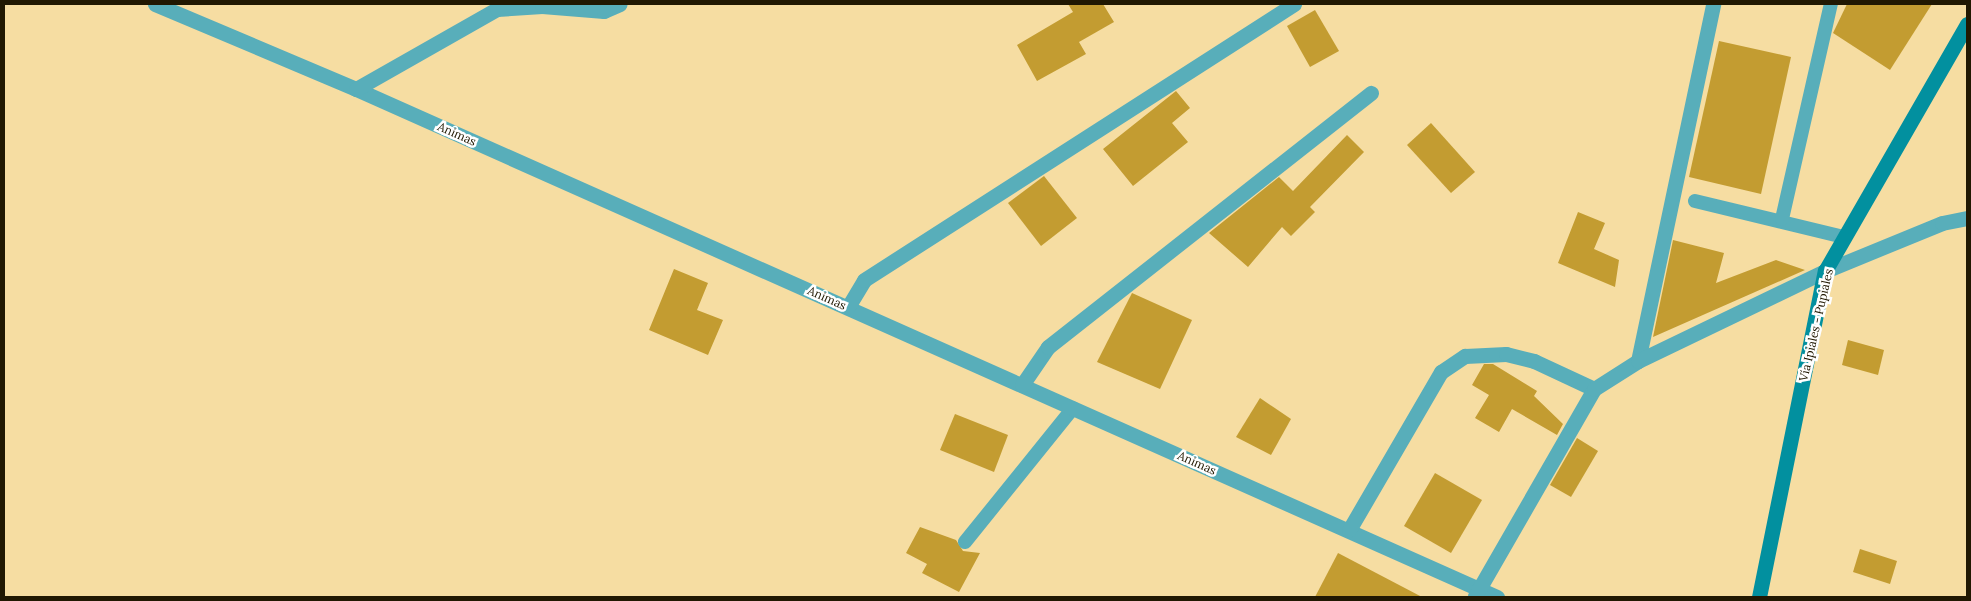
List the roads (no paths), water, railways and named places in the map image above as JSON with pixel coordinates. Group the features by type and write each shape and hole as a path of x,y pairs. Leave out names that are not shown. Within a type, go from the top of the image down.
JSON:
{"main road":[{"name":"Vía Ipiales - Pupiales","path":"1759,597 1826,271 1967,24"}],"street":[{"name":"Animas","path":"155,4 356,89 1349,530 1477,593 1497,597"},
{"path":"356,89 497,9 542,6 604,12 620,4"},
{"path":"848,307 864,280 1294,4"},
{"path":"1638,361 1713,4"},
{"path":"1022,385 1048,347 1371,93"},
{"path":"1477,593 1594,389 1638,361 1826,271 1942,223 1967,218"},
{"path":"1349,530 1441,372 1465,356 1506,354 1534,361 1594,389"}],"lane":[{"path":"1782,219 1832,4"},
{"path":"1695,201 1782,219 1844,237"},
{"path":"965,542 1073,408"}]}
